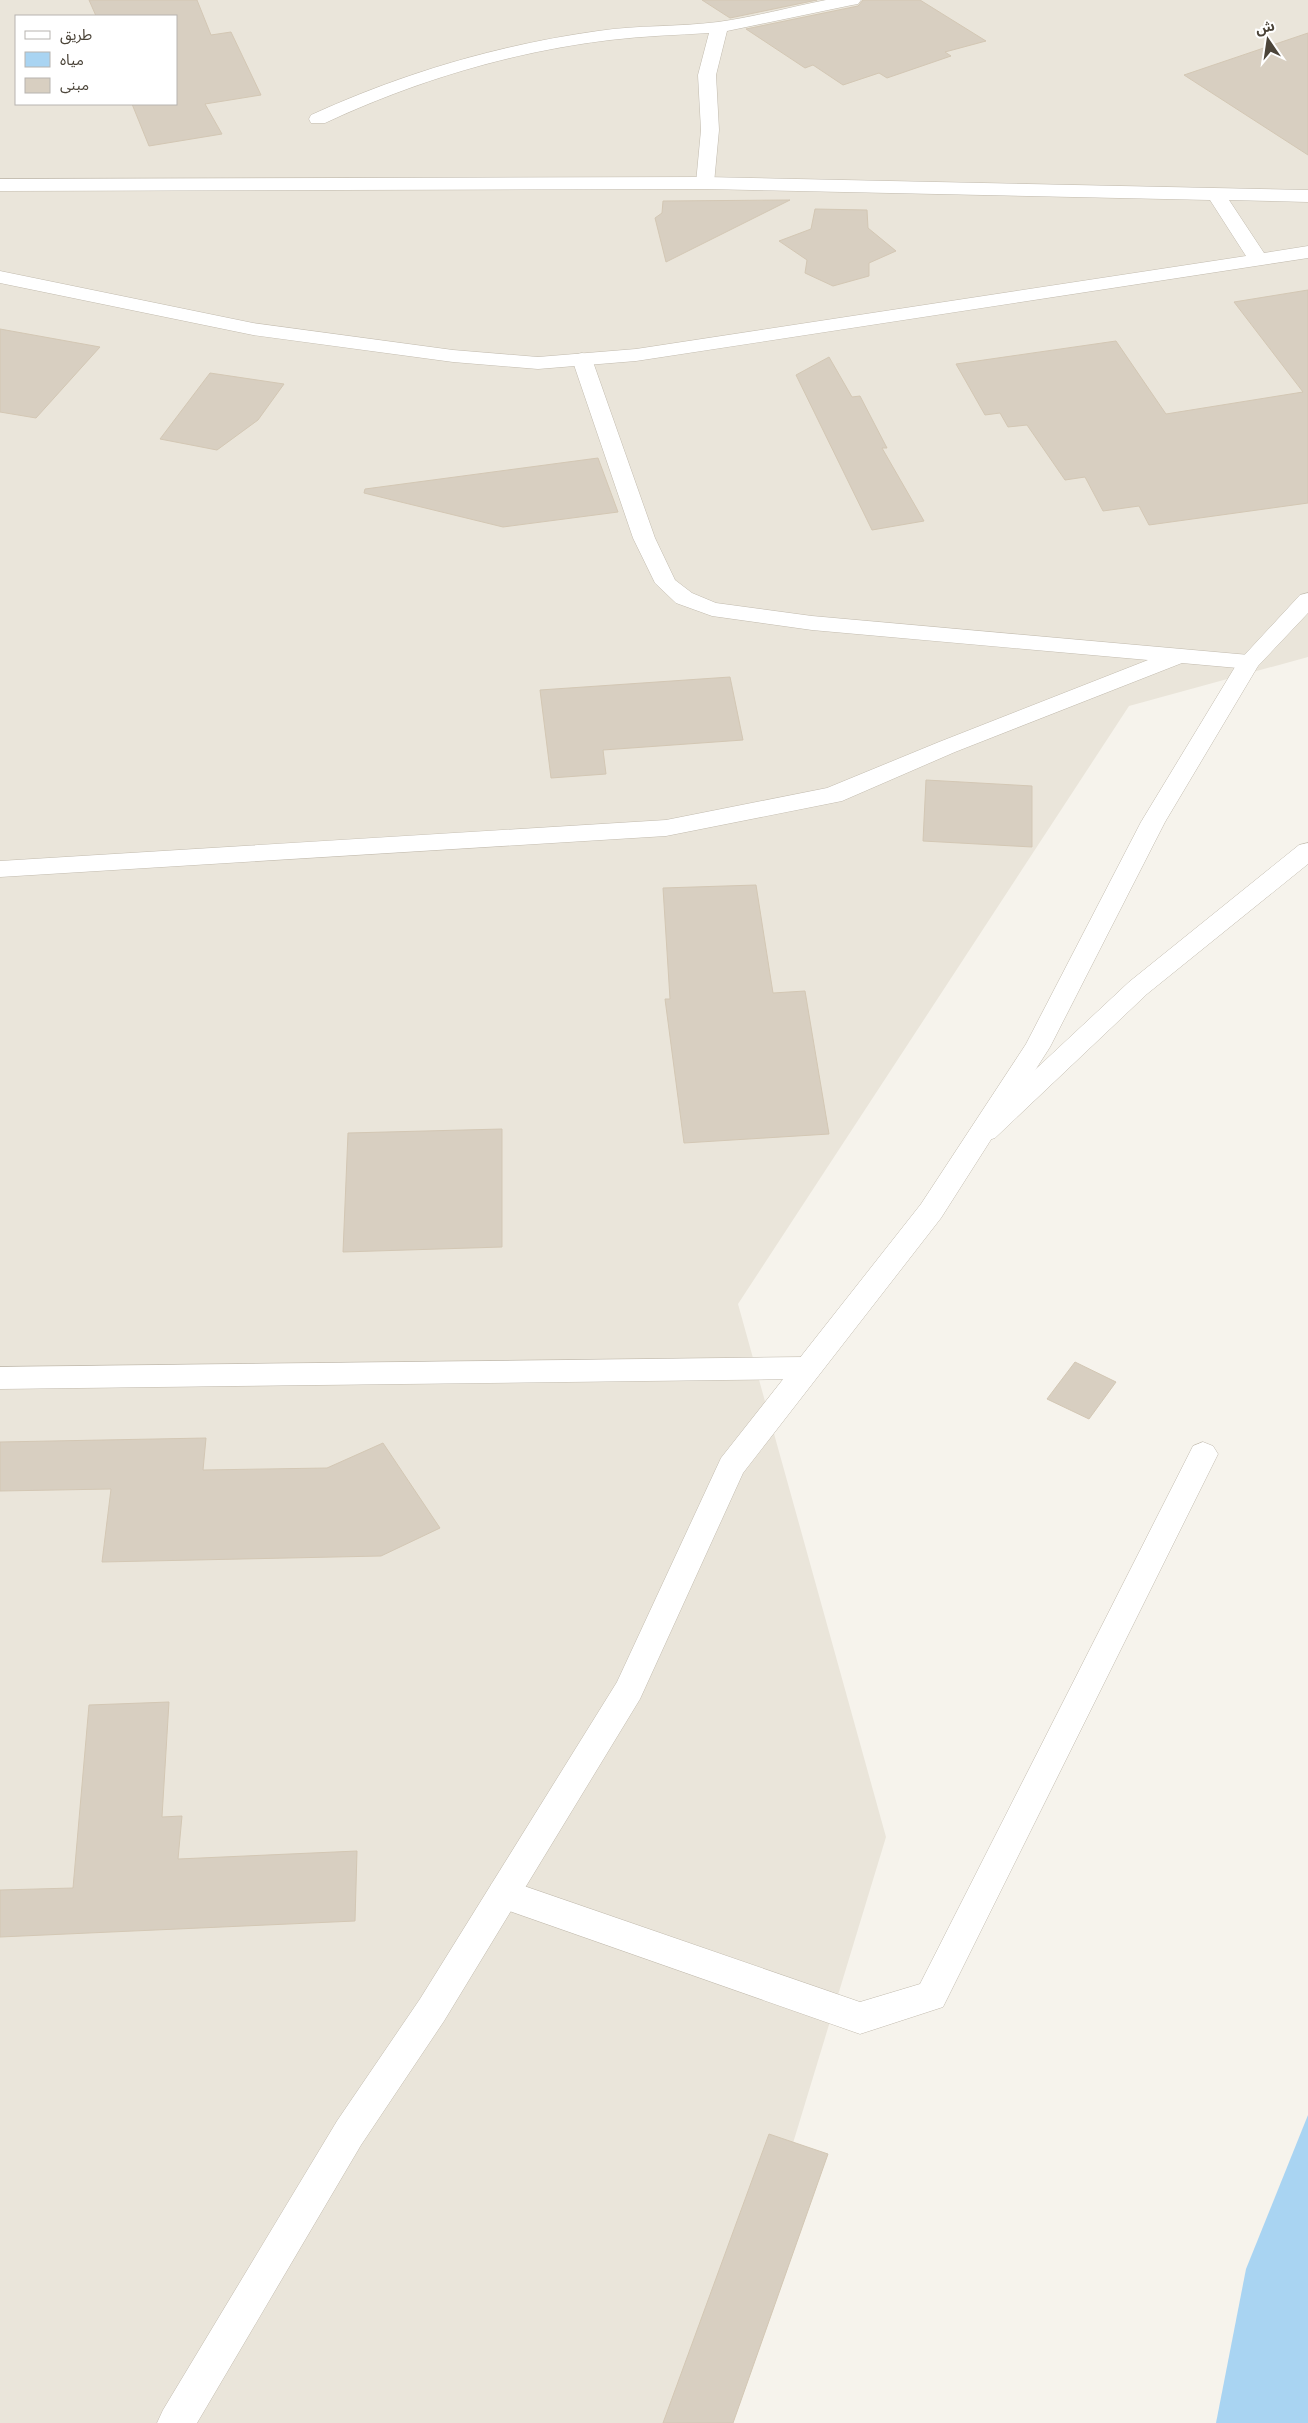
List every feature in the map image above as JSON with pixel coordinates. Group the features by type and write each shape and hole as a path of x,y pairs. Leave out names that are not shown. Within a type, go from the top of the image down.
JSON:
{"street":[{"path":"318,119 353,102 461,64 517,50 599,36 718,27 852,0"},
{"path":"705,183 710,130 707,75 718,27"},
{"path":"0,185 705,183 1308,196"},
{"path":"1216,194 1258,259"},
{"path":"0,277 253,329 462,357 538,363 636,356 1308,252"},
{"path":"582,359 644,538 666,583 684,598 712,609 812,623 1248,662"},
{"path":"176,2423 349,2134 432,2010 628,1690 731,1466 931,1212 1037,1047 1153,822 1248,662 1308,600"},
{"path":"0,869 666,828 833,795 947,746 1180,656"},
{"path":"981,1135 1138,988 1308,851"},
{"path":"0,1378 808,1368"},
{"path":"504,1894 860,2018 931,1996 1204,1454"}],"shaded area":[{"path":"0,0 1308,0 1308,657 1129,706 738,1304 886,1837 708,2423 0,2423"}],"water":[{"path":"1308,2115 1308,2423 1216,2423 1246,2269"}],"building":[{"path":"89,0 197,0 211,35 231,32 261,95 205,104 222,134 149,146 132,105 178,105 178,15 96,15"},
{"path":"702,0 817,0 730,18"},
{"path":"863,0 920,0 986,41 945,52 951,56 887,78 879,73 843,85 813,65 805,68 746,29 858,6"},
{"path":"1308,33 1308,155 1184,75"},
{"path":"790,200 666,262 655,218 662,213 663,201"},
{"path":"815,209 867,210 868,228 896,251 869,263 869,276 833,286 805,273 807,260 779,241 811,229"},
{"path":"1308,290 1308,503 1149,525 1139,506 1103,511 1085,477 1065,480 1027,425 1008,427 1000,413 985,415 956,364 1116,341 1166,414 1303,392 1234,302"},
{"path":"0,329 100,347 36,418 0,412"},
{"path":"829,357 852,397 860,396 887,448 882,448 924,521 872,530 796,375"},
{"path":"210,373 284,384 258,420 217,450 160,439"},
{"path":"598,458 618,512 503,527 364,493 365,489"},
{"path":"730,677 743,740 603,750 606,774 551,778 540,690"},
{"path":"926,780 1032,786 1032,847 923,841"},
{"path":"756,885 773,993 805,991 829,1134 684,1143 665,999 670,999 663,888"},
{"path":"502,1129 502,1247 343,1252 348,1133"},
{"path":"1075,1362 1116,1382 1089,1419 1047,1399"},
{"path":"206,1438 203,1470 327,1468 383,1443 440,1528 381,1556 102,1562 111,1489 0,1491 0,1442"},
{"path":"169,1702 162,1817 182,1816 178,1859 357,1851 355,1921 0,1937 0,1890 73,1888 89,1705"},
{"path":"769,2134 828,2154 733,2423 663,2423"}]}
